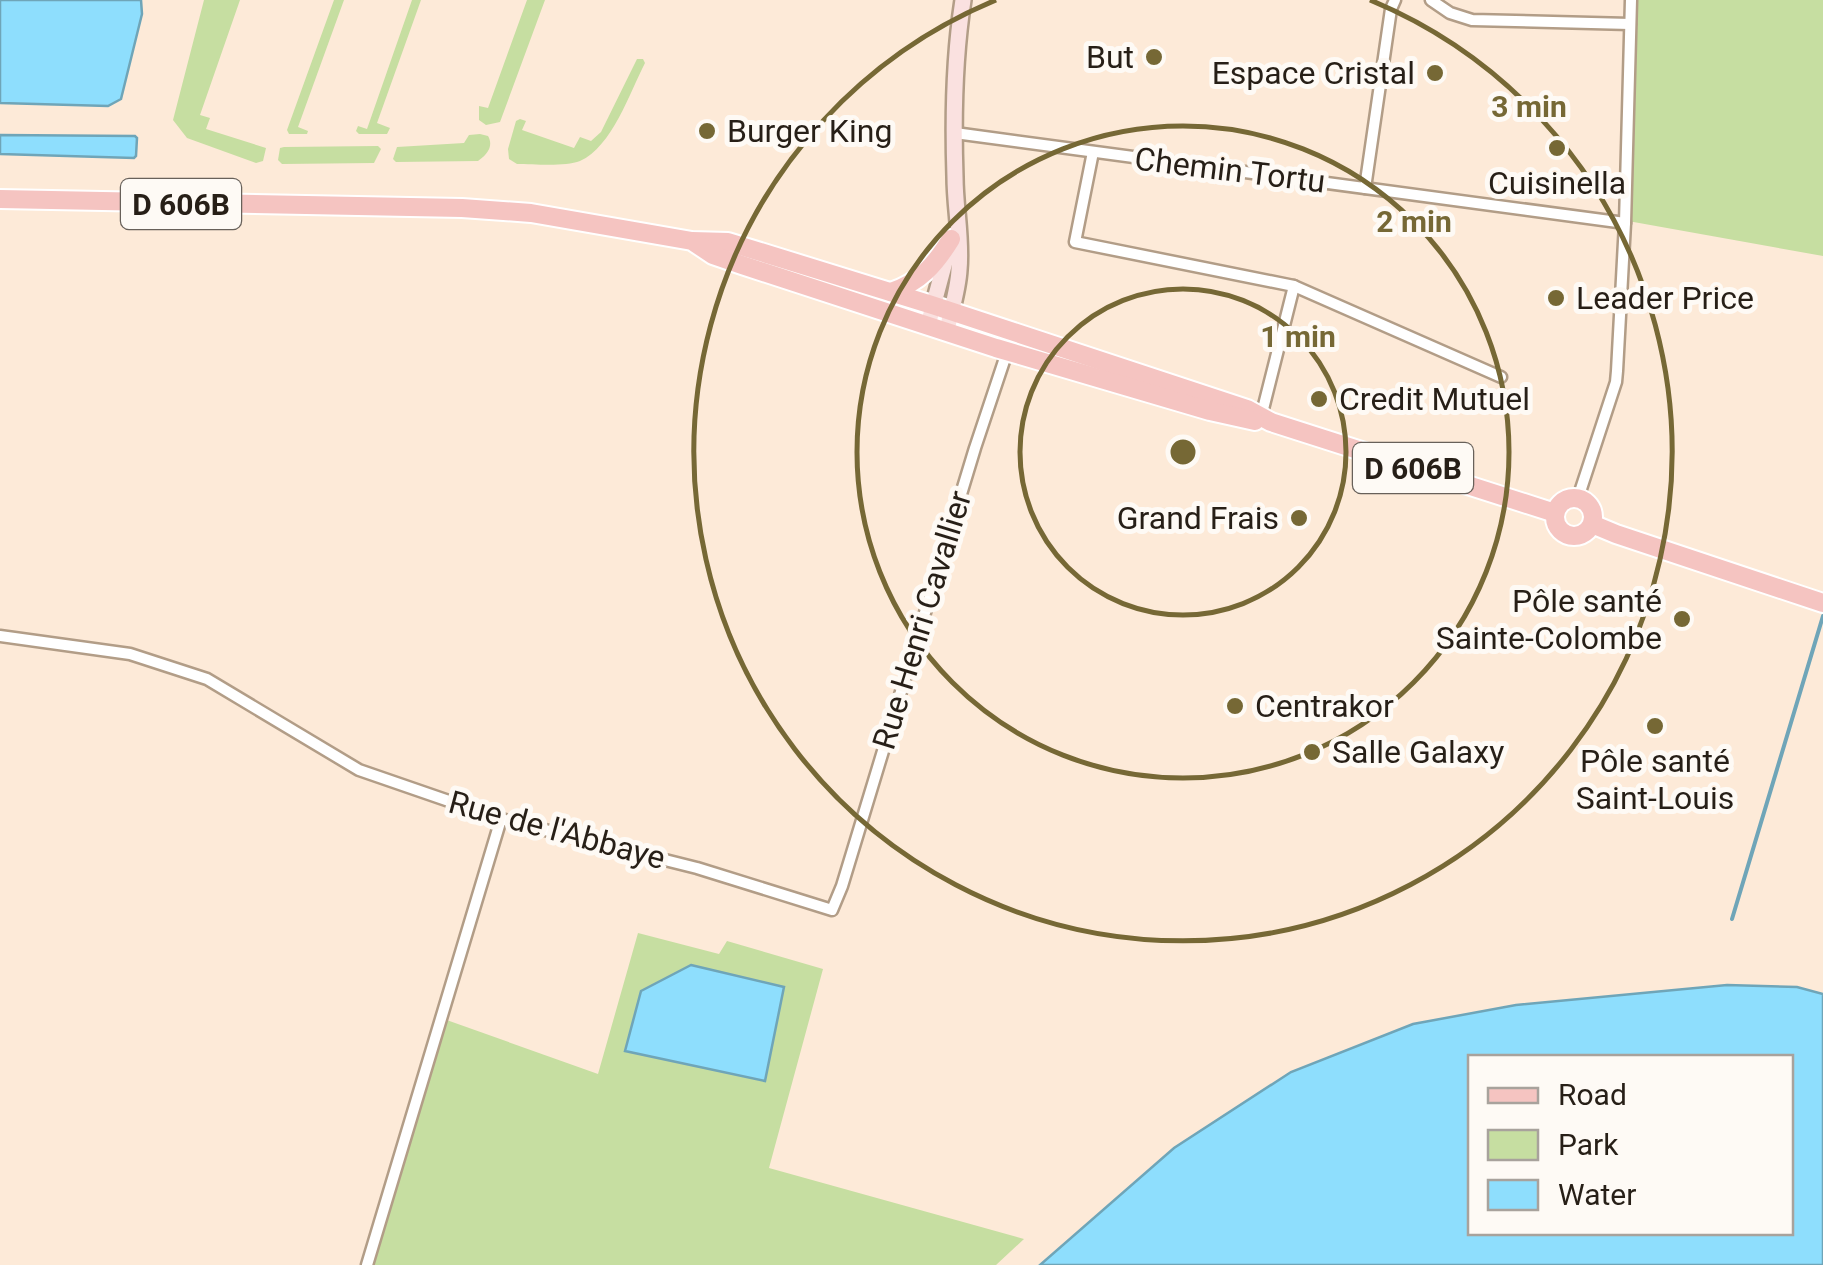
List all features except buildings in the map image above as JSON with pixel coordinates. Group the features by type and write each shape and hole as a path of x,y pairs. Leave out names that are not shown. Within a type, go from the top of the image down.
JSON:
{"main road":[{"name":"D 606B","path":"0,200 462,208 531,213 692,241 728,242 951,310 1264,420 1555,514"},
{"path":"891,292 921,278 951,238"},
{"name":"D 606B","path":"692,241 713,255 1007,352 1210,411 1264,420"},
{"path":"1578,498 1591,509 1592,524 1582,534 1570,536 1556,526 1555,514 1560,503 1578,498"},
{"path":"1592,524 1823,603"}],"street":[{"path":"947,330 959,272 955,133 963,0"},
{"path":"1365,188 1395,0"},
{"path":"1432,0 1450,13 1472,20 1630,24"},
{"path":"1578,498 1616,382 1631,0"},
{"name":"Chemin Tortu","path":"955,133 1625,224"},
{"path":"1093,152 1075,242 1294,286 1501,377"},
{"path":"928,325 958,214"},
{"path":"1264,420 1294,286"},
{"name":"Rue Henri Cavallier","path":"832,910 974,448 1014,331"},
{"name":"Rue de l'Abbaye","path":"0,636 130,654 207,679 359,770 501,819 697,868 832,910"},
{"path":"367,1265 501,819"}],"green space":[{"path":"204,0 240,0 200,115 210,118 206,129 266,148 263,161 256,163 187,138 173,120"},
{"path":"334,0 344,0 298,127 307,134 289,134 287,130"},
{"path":"412,0 421,0 377,123 390,128 387,134 359,134 358,126 367,129"},
{"path":"527,0 545,0 500,122 486,125 479,120 479,106 488,108"},
{"path":"1632,0 1823,0 1823,256 1628,221"},
{"path":"637,59 645,63 626,103 611,131 591,154 574,163 558,165 517,164 509,159 508,149 520,119 526,121 522,130 574,148 580,137 591,141 601,132"},
{"path":"469,135 488,136 490,147 478,161 393,159 397,147 464,143"},
{"path":"284,147 381,149 374,163 282,164 278,160 280,148"},
{"path":"638,933 719,954 727,941 823,969 769,1168 1024,1239 996,1265 364,1265 441,1018 598,1074"}],"water":[{"path":"0,0 141,0 142,14 121,99 108,106 0,103"},
{"path":"0,135 135,136 136,156 0,154"},
{"path":"691,965 784,987 765,1081 625,1051 641,991"},
{"path":"1727,985 1797,987 1823,994 1823,1265 1040,1265 1174,1148 1291,1072 1413,1024 1516,1005"}],"waterway":[{"path":"1732,919 1823,616"}],"place":[{"name":"But","path":"1154,57"},
{"name":"Espace Cristal","path":"1435,73"},
{"name":"Burger King","path":"707,131"},
{"name":"Cuisinella","path":"1557,148"},
{"name":"Leader Price","path":"1556,298"},
{"name":"Credit Mutuel","path":"1319,399"},
{"name":"Grand Frais","path":"1299,518"},
{"name":"Pôle santé Sainte-Colombe","path":"1682,619"},
{"name":"Centrakor","path":"1235,706"},
{"name":"Pôle santé Saint-Louis","path":"1655,726"},
{"name":"Salle Galaxy","path":"1312,752"}]}
